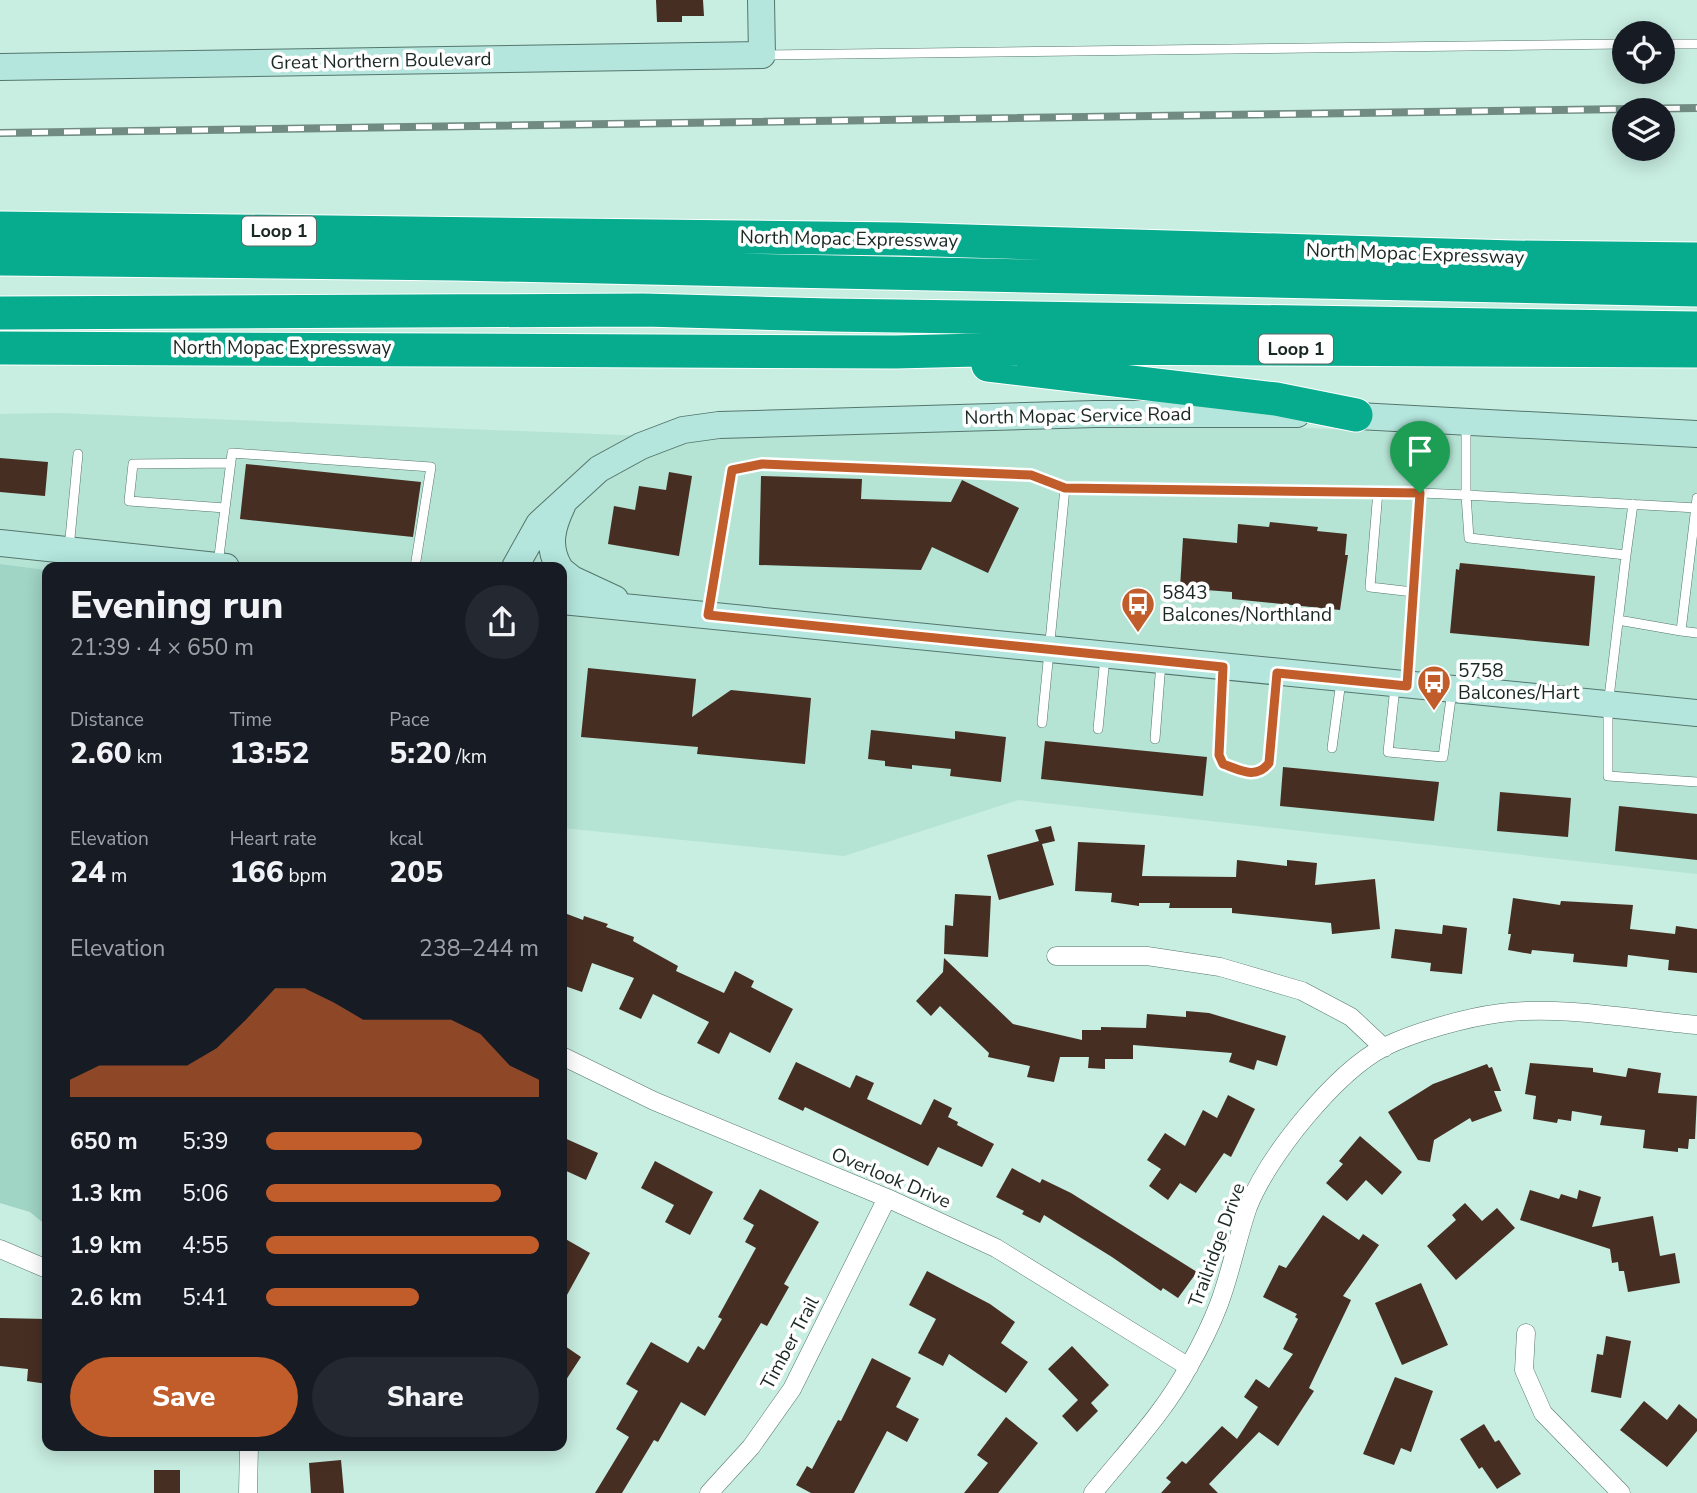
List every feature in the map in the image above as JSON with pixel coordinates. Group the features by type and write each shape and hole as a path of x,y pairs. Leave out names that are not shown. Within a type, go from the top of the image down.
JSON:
{"highway":[{"name":"North Mopac Expressway","path":"0,228 900,239 1513,257 1697,259"},
{"path":"558,236 880,273"},
{"path":"0,259 414,263 1697,290"},
{"path":"0,313 644,310 1697,328"},
{"path":"454,348 509,325 661,324 830,315"},
{"name":"North Mopac Expressway","path":"0,348 896,352 1059,348 1697,351"},
{"path":"896,352 1056,375 1276,399 1356,415"}],"street":[{"path":"761,0 762,55"},
{"name":"Great Northern Boulevard","path":"0,67 762,55"},
{"name":"North Mopac Service Road","path":"518,562 538,524 599,469 641,446 683,430 719,425 1095,414 1356,415 1697,434"},
{"path":"557,562 552,551 552,534 567,496"},
{"path":"0,543 178,562"},
{"path":"567,575 633,608"},
{"path":"567,601 1452,691 1697,713"},
{"path":"1056,956 1147,956 1220,967 1302,990 1351,1017 1384,1048"},
{"name":"Trailridge Drive","path":"1093,1493 1168,1402 1189,1367 1219,1305 1249,1205 1275,1158 1307,1116 1346,1075 1384,1048 1449,1024 1502,1013 1557,1012 1697,1026"},
{"name":"Overlook Drive","path":"567,1058 654,1101 887,1198 996,1248 1189,1367"},
{"name":"Timber Trail","path":"709,1493 751,1447 792,1389 887,1198"},
{"path":"0,1249 42,1267"},
{"path":"1526,1333 1524,1370 1543,1413 1621,1493"},
{"path":"248,1493 249,1451"}],"lane":[{"path":"762,55 1612,44"},
{"path":"1675,44 1697,44"},
{"path":"1466,421 1469,538 1626,555"},
{"path":"218,562 232,453 431,467 416,562"},
{"path":"69,551 78,454"},
{"path":"225,508 129,501 133,464 231,463"},
{"path":"708,615 732,470 762,464 1031,475 1065,488 1378,491 1633,504 1697,504 1681,631"},
{"path":"1042,723 1065,488"},
{"path":"1378,491 1370,587 1413,592"},
{"path":"1420,493 1413,592 1401,685 1388,752 1443,757 1452,691"},
{"path":"1633,504 1608,706 1608,776 1697,782"},
{"path":"1618,620 1697,633"},
{"path":"1098,729 1105,655"},
{"path":"1155,739 1162,661"},
{"path":"1223,667 1219,755 1223,764 1252,774 1263,771 1269,763 1277,673"},
{"path":"1332,748 1342,680"}],"shaded area":[{"path":"57,413 620,435 738,436 1070,426 1253,425 1697,448 1697,874 1018,800 844,856 567,828 567,562 42,562 42,569 0,564 0,414"},
{"path":"0,564 42,569 42,1222 30,1212 0,1203"}],"building":[{"path":"656,0 703,0 704,16 682,16 682,22 657,22"},
{"path":"0,458 48,462 45,496 0,492"},
{"path":"246,464 421,482 413,537 240,519"},
{"path":"669,472 692,476 679,556 608,544 614,506 635,510 639,486 666,490"},
{"path":"761,476 862,479 861,499 951,502 962,480 1019,508 988,573 932,547 921,570 759,565"},
{"path":"1270,522 1318,527 1317,531 1347,534 1345,555 1348,555 1340,610 1232,599 1232,592 1180,588 1183,538 1237,543 1238,524 1269,527"},
{"path":"1460,563 1595,576 1589,646 1450,633 1456,569 1459,570"},
{"path":"588,668 696,679 692,717 731,690 811,698 805,764 697,754 698,747 581,737"},
{"path":"871,730 955,739 955,731 1006,737 1001,782 950,776 951,769 912,765 912,769 885,766 885,761 868,759"},
{"path":"1045,741 1207,757 1203,796 1041,779"},
{"path":"1283,767 1439,782 1434,821 1280,806"},
{"path":"1500,792 1571,798 1568,837 1497,831"},
{"path":"1619,806 1697,814 1697,860 1615,851"},
{"path":"1051,826 1055,841 1042,844 1054,885 999,900 987,855 1039,841 1035,830"},
{"path":"1078,842 1145,845 1142,876 1236,877 1237,860 1287,866 1287,860 1317,863 1315,885 1375,879 1380,929 1332,934 1331,923 1232,913 1232,908 1169,908 1170,903 1139,903 1139,906 1111,902 1112,893 1075,891"},
{"path":"955,894 991,896 988,957 944,954 945,925 953,926"},
{"path":"1513,898 1560,905 1561,901 1633,905 1630,929 1675,934 1676,926 1697,929 1697,973 1668,970 1669,960 1628,955 1627,967 1573,962 1574,954 1532,950 1531,954 1508,950"},
{"path":"567,914 608,924 606,927 634,937 633,941 678,966 676,971 724,993 735,971 754,981 751,987 793,1009 770,1053 730,1032 719,1054 697,1043 709,1022 653,994 641,1019 619,1009 634,978 592,963 582,992 567,987"},
{"path":"1443,925 1467,928 1462,974 1430,971 1431,963 1391,958 1395,929 1442,934"},
{"path":"944,958 1013,1024 1082,1040 1082,1030 1101,1030 1101,1027 1146,1028 1147,1014 1186,1017 1186,1011 1209,1013 1286,1036 1277,1066 1257,1060 1254,1070 1229,1062 1232,1053 1133,1045 1133,1059 1105,1059 1105,1069 1088,1068 1089,1057 1060,1057 1054,1082 1027,1077 1030,1066 988,1057 989,1053 940,1006 931,1016 916,1001 943,972"},
{"path":"796,1062 850,1088 856,1075 874,1083 867,1099 921,1125 934,1099 952,1108 948,1117 958,1122 957,1125 994,1144 982,1167 938,1147 928,1166 805,1107 803,1111 778,1099"},
{"path":"1530,1063 1593,1068 1593,1072 1626,1077 1628,1068 1661,1073 1658,1093 1697,1096 1695,1139 1689,1139 1688,1149 1678,1148 1678,1152 1643,1148 1645,1130 1600,1125 1602,1116 1572,1111 1571,1121 1558,1119 1557,1123 1533,1119 1536,1096 1525,1094"},
{"path":"1487,1064 1489,1068 1492,1067 1501,1091 1494,1091 1502,1111 1472,1122 1470,1118 1434,1140 1430,1162 1418,1160 1388,1112 1433,1084"},
{"path":"1228,1095 1255,1109 1231,1157 1224,1153 1196,1193 1180,1183 1168,1200 1149,1186 1161,1169 1147,1160 1165,1133 1185,1146 1203,1110 1217,1118"},
{"path":"1360,1136 1402,1172 1382,1195 1366,1180 1347,1201 1326,1183 1343,1164 1339,1161"},
{"path":"567,1139 598,1153 586,1180 567,1171"},
{"path":"655,1161 713,1192 690,1235 665,1222 674,1205 641,1188"},
{"path":"1012,1168 1040,1183 1042,1179 1071,1193 1197,1272 1178,1298 1163,1288 1161,1291 1044,1215 1040,1223 1022,1214 1024,1211 996,1197"},
{"path":"760,1189 819,1222 784,1284 789,1287 767,1326 761,1323 705,1416 681,1402 658,1442 654,1440 622,1493 595,1493 629,1437 616,1429 638,1391 626,1384 651,1342 688,1363 698,1346 704,1350 722,1319 718,1317 756,1248 745,1242 754,1225 743,1219"},
{"path":"1530,1190 1559,1199 1561,1194 1577,1199 1579,1190 1601,1197 1592,1227 1653,1216 1660,1256 1675,1253 1680,1283 1628,1292 1624,1271 1619,1271 1618,1262 1612,1263 1610,1249 1520,1220"},
{"path":"1465,1203 1482,1221 1497,1208 1515,1228 1456,1280 1427,1246 1456,1220 1452,1215"},
{"path":"1323,1215 1359,1240 1363,1234 1379,1245 1343,1296 1351,1300 1309,1388 1314,1391 1278,1446 1259,1432 1209,1484 1218,1493 1161,1493 1171,1482 1166,1478 1182,1461 1186,1464 1222,1426 1237,1439 1258,1407 1244,1397 1256,1379 1269,1388 1293,1354 1283,1349 1298,1319 1295,1317 1297,1314 1263,1297 1279,1265 1286,1268"},
{"path":"567,1240 590,1253 567,1295"},
{"path":"927,1271 990,1304 1015,1322 1001,1343 1028,1362 1006,1393 949,1354 943,1366 918,1353 936,1319 909,1305"},
{"path":"1421,1283 1448,1345 1402,1365 1375,1303"},
{"path":"0,1318 42,1319 42,1383 27,1381 28,1369 0,1366"},
{"path":"1606,1336 1631,1341 1621,1398 1591,1392 1597,1354 1603,1355"},
{"path":"1072,1346 1109,1385 1091,1403 1098,1411 1077,1432 1062,1416 1078,1400 1048,1369"},
{"path":"567,1347 581,1357 567,1378"},
{"path":"872,1358 911,1378 896,1407 919,1419 907,1442 887,1431 854,1493 811,1493 796,1485 807,1466 812,1469 838,1420 841,1421"},
{"path":"1395,1377 1433,1391 1411,1452 1401,1448 1394,1465 1363,1454"},
{"path":"1644,1401 1667,1420 1679,1404 1697,1419 1697,1431 1667,1467 1620,1430"},
{"path":"1006,1417 1038,1443 998,1493 964,1493 988,1463 977,1455"},
{"path":"1484,1424 1495,1442 1499,1440 1521,1474 1497,1489 1482,1467 1479,1469 1460,1439"},
{"path":"341,1460 344,1493 311,1493 309,1463"},
{"path":"154,1470 180,1470 180,1493 154,1493"}],"railway":[{"path":"0,133 1697,108"}],"place":[{"name":"5843 Balcones/Northland","path":"1138,634"},
{"name":"5758 Balcones/Hart","path":"1434,712"}],"route":[{"path":"762,464 1031,475 1065,488 1420,493 1407,686 1277,673 1269,763 1263,771 1252,774 1223,764 1219,755 1223,667 708,615 732,470 762,464"}]}
